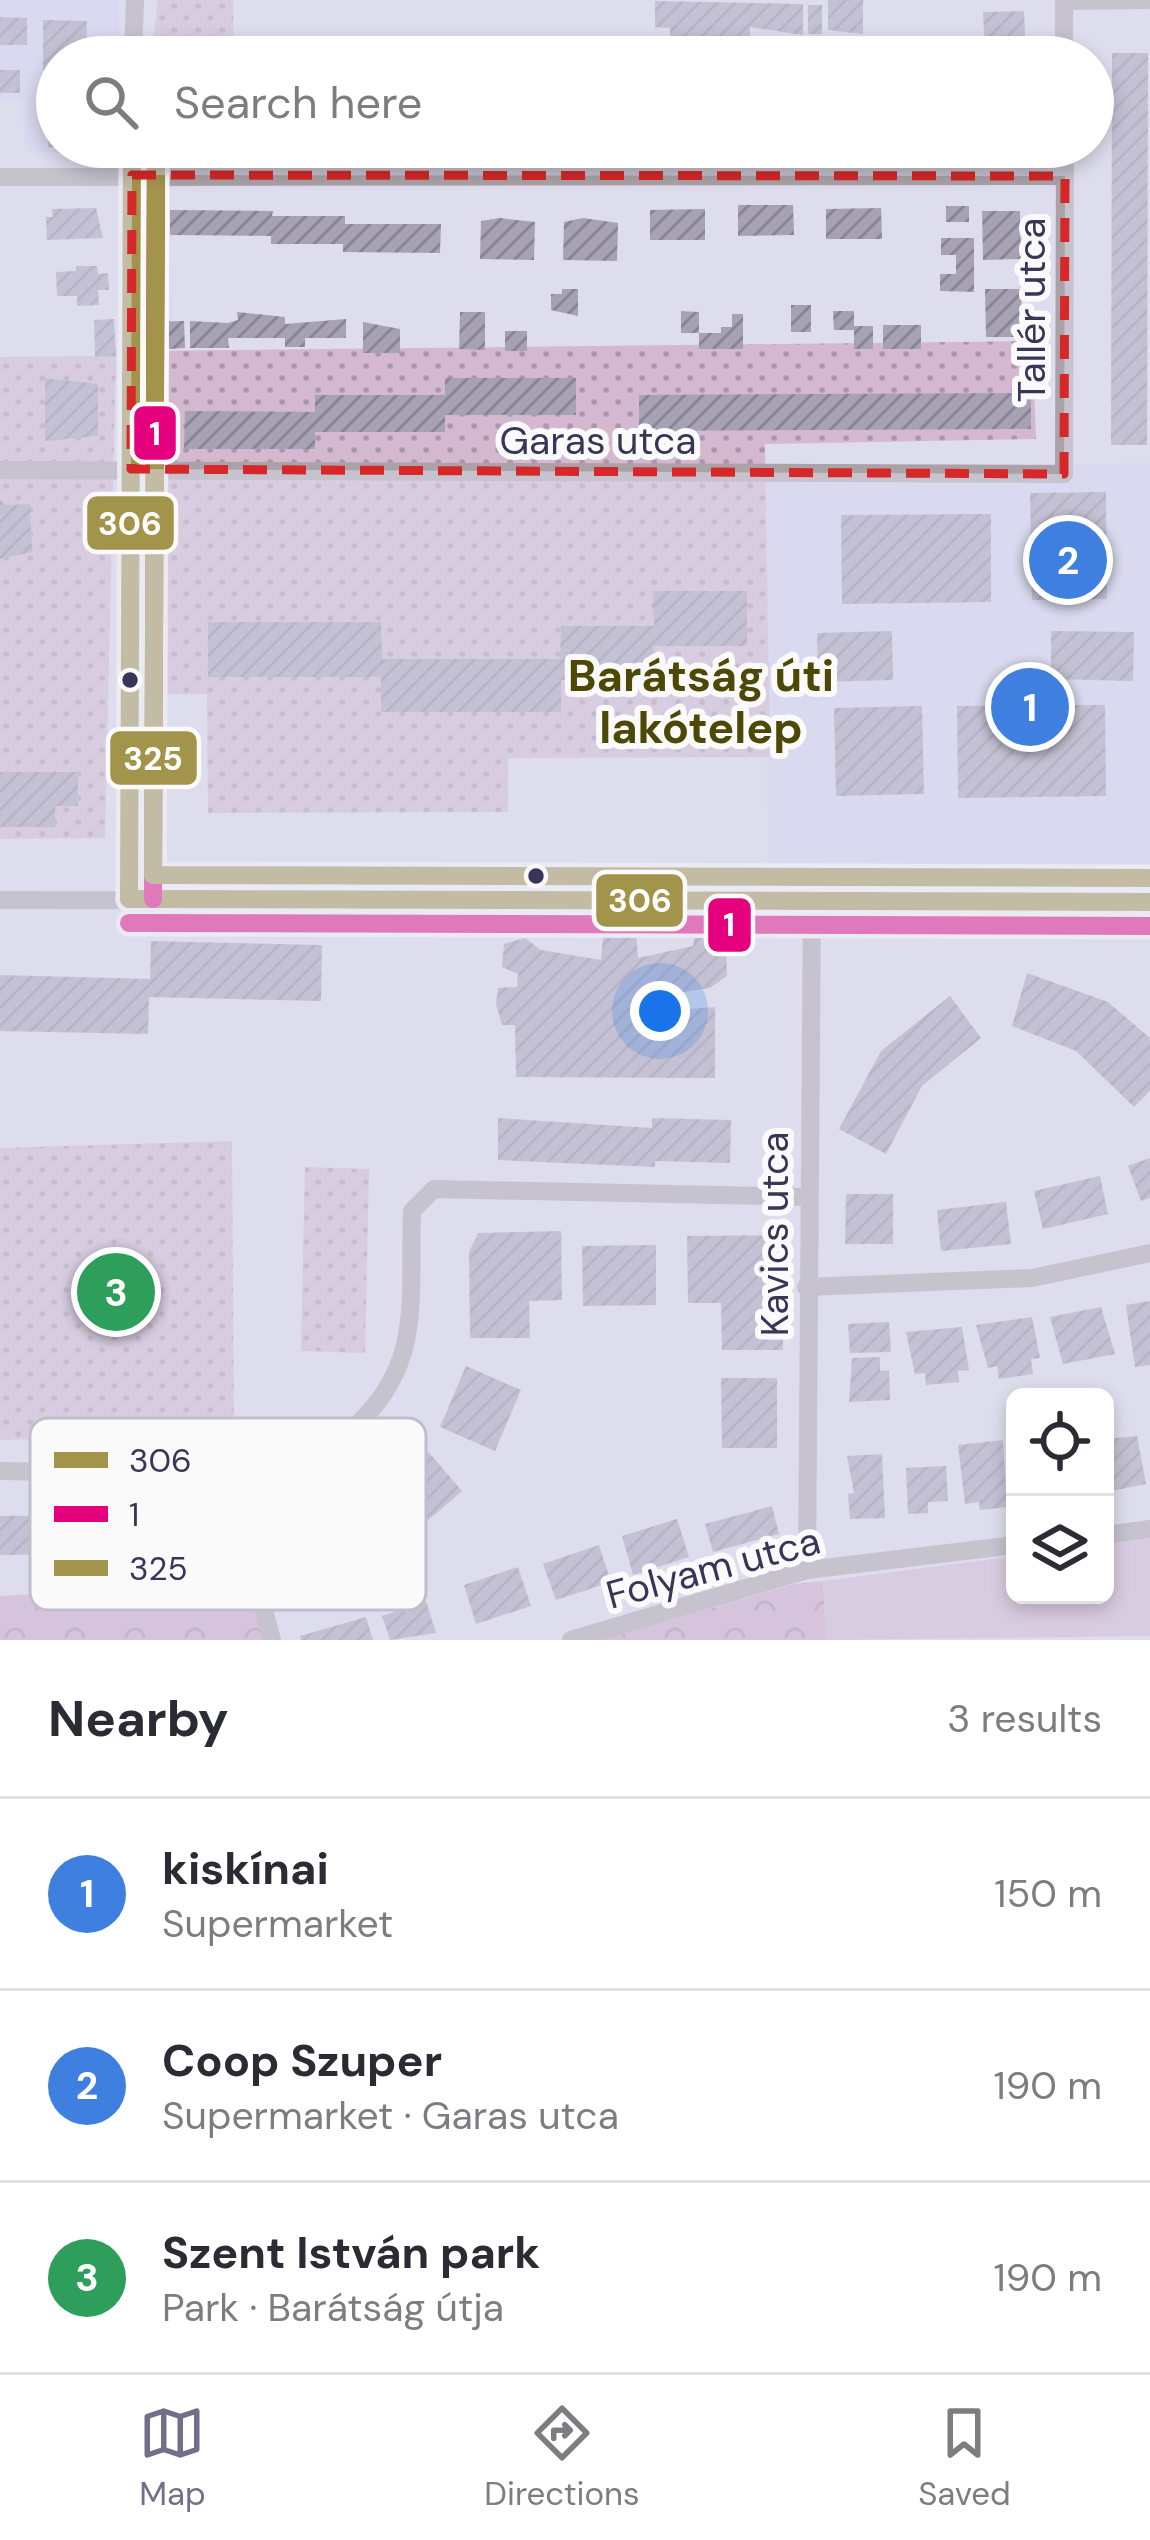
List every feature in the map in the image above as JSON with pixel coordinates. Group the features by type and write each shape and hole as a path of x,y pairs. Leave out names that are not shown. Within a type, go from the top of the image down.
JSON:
{"street":[{"path":"134,36 135,0"},
{"path":"1064,36 1064,1 1150,0"},
{"path":"129,899 132,168"},
{"name":"Tallér utca","path":"1064,474 1065,168"},
{"path":"0,177 1065,176"},
{"name":"Garas utca","path":"0,470 1064,474"},
{"name":"Kavics utca","path":"806,1570 812,898"},
{"path":"0,900 1150,902"},
{"path":"365,1418 390,1385 405,1346 412,1211 434,1189 806,1196"},
{"path":"806,1287 1032,1278 1150,1253"},
{"path":"0,1471 30,1471"},
{"path":"1114,1534 1150,1529"},
{"name":"Folyam utca","path":"571,1640 806,1570 1006,1547"},
{"path":"264,1610 272,1640"}],"highlighted area":[{"path":"132,175 1065,176 1064,474 131,469"}],"shaded area":[{"path":"0,0 118,0 119,36 36,36 36,152 25,152 26,100 0,100"},
{"path":"158,0 233,0 234,36 154,36"},
{"path":"150,168 235,168 235,185 172,186 149,200"},
{"path":"1042,341 1043,378 1034,384 1036,439 765,444 770,757 508,758 508,812 208,813 207,694 145,694 150,351"},
{"path":"116,356 105,838 0,839 0,357"},
{"path":"1150,463 1150,889 768,883 765,469"},
{"path":"232,1141 234,1418 30,1418 30,1439 0,1440 0,1148"},
{"path":"305,1167 369,1169 365,1353 301,1351"},
{"path":"1150,1538 1150,1636 826,1640 823,1581 1006,1557 1006,1604 1114,1604 1114,1544"}],"green space":[{"path":"823,1581 826,1640 602,1640 794,1584"},
{"path":"30,1594 30,1610 256,1610 265,1640 0,1640 0,1596"}],"building":[{"path":"828,0 863,0 863,34 828,30"},
{"path":"655,1 803,4 803,35 750,27 750,36 670,36 670,28 655,27"},
{"path":"808,5 822,5 822,34 808,34"},
{"path":"1024,11 1025,36 984,36 983,12"},
{"path":"0,17 27,18 27,45 0,45"},
{"path":"43,20 87,21 87,36 43,36"},
{"path":"1114,53 1148,53 1147,445 1111,445"},
{"path":"0,70 20,70 20,93 0,93"},
{"path":"738,205 793,205 794,235 738,236"},
{"path":"946,206 969,206 969,222 946,222"},
{"path":"96,208 103,238 47,240 46,217 53,217 52,209"},
{"path":"881,208 882,239 826,239 826,209"},
{"path":"705,209 705,240 650,240 650,210"},
{"path":"170,210 345,216 345,224 441,224 440,253 343,252 343,244 271,244 271,236 170,235"},
{"path":"982,211 1020,211 1021,259 983,260"},
{"path":"583,218 618,223 617,261 563,260 564,222"},
{"path":"481,221 535,222 534,260 480,259"},
{"path":"941,238 974,238 974,292 940,291 940,274 956,274 956,255 941,255"},
{"path":"76,266 97,266 98,274 108,273 109,290 98,290 99,305 77,306 77,296 57,296 56,272 76,271"},
{"path":"562,289 578,289 578,316 551,310 551,294 562,294"},
{"path":"985,289 1021,289 1023,337 986,337"},
{"path":"791,305 811,305 811,332 791,332"},
{"path":"681,311 699,312 699,333 681,333"},
{"path":"833,311 854,311 854,326 873,326 873,349 854,349 854,330 834,330"},
{"path":"237,312 285,317 285,324 346,319 346,338 305,338 305,347 285,347 285,338 228,338 229,348 190,348 190,321 228,323 238,320"},
{"path":"460,312 485,312 485,350 459,349"},
{"path":"732,314 743,314 743,349 699,349 699,333 721,333 721,327 732,327"},
{"path":"114,319 116,356 95,357 94,320"},
{"path":"184,321 185,348 155,350 154,322"},
{"path":"363,322 400,329 400,353 363,353"},
{"path":"883,325 921,325 921,349 883,349"},
{"path":"505,331 527,331 527,351 505,351"},
{"path":"45,378 98,384 98,436 45,441"},
{"path":"445,378 576,378 576,415 445,415 445,432 315,432 315,449 184,449 185,411 315,412 315,395 445,395"},
{"path":"1031,393 1031,429 639,431 639,395"},
{"path":"1106,492 1107,599 1032,600 1030,493"},
{"path":"0,499 5,505 30,504 32,552 0,559"},
{"path":"991,514 991,602 842,604 841,515"},
{"path":"653,591 747,591 747,646 653,646 654,680 561,680 561,712 381,712 381,677 208,677 208,622 381,622 382,659 560,659 561,626 654,626"},
{"path":"892,631 893,680 818,682 817,633"},
{"path":"1051,631 1134,632 1133,681 1051,679"},
{"path":"1105,705 1106,796 958,798 957,706"},
{"path":"922,706 924,794 836,796 834,708"},
{"path":"0,772 78,772 78,806 55,806 55,827 0,827"},
{"path":"716,927 726,948 727,976 710,988 678,993 678,1010 715,1007 715,1078 516,1077 515,1025 502,1025 496,1004 498,988 517,987 518,974 502,967 504,944 525,938 541,950 601,960 603,937 636,931 638,958 693,946 694,937"},
{"path":"151,941 322,945 321,1001 149,997 148,1034 0,1031 0,975 150,979"},
{"path":"1027,973 1108,1002 1150,1038 1150,1091 1134,1107 1076,1051 1012,1026"},
{"path":"950,996 981,1038 922,1086 886,1154 839,1129 881,1051"},
{"path":"498,1118 652,1128 652,1118 731,1120 730,1163 655,1161 655,1167 498,1160"},
{"path":"1150,1158 1150,1198 1141,1201 1128,1166"},
{"path":"1100,1176 1108,1214 1043,1229 1034,1191"},
{"path":"846,1194 893,1194 893,1244 845,1244"},
{"path":"1006,1202 1011,1244 941,1251 937,1210"},
{"path":"561,1231 562,1300 529,1301 530,1338 470,1338 469,1252 478,1233"},
{"path":"782,1235 783,1350 722,1350 721,1303 688,1303 687,1236"},
{"path":"656,1245 656,1305 583,1306 582,1246"},
{"path":"1150,1301 1150,1365 1135,1367 1126,1305"},
{"path":"1101,1307 1115,1354 1063,1364 1050,1317"},
{"path":"1032,1317 1040,1358 1031,1359 1033,1374 999,1379 997,1366 988,1368 976,1325"},
{"path":"889,1322 891,1352 850,1353 848,1324"},
{"path":"962,1327 969,1370 958,1371 959,1382 926,1385 925,1373 915,1374 906,1332"},
{"path":"880,1357 880,1371 889,1370 890,1400 849,1402 852,1358"},
{"path":"466,1366 521,1390 495,1451 440,1427"},
{"path":"721,1378 777,1378 777,1448 722,1448"},
{"path":"1137,1436 1146,1484 1114,1490 1114,1438"},
{"path":"1003,1440 1006,1507 980,1510 979,1502 965,1504 958,1445"},
{"path":"426,1449 462,1491 426,1522"},
{"path":"882,1454 885,1518 850,1519 848,1494 854,1493 847,1456"},
{"path":"946,1466 948,1501 928,1502 928,1513 908,1514 906,1468"},
{"path":"772,1506 779,1534 713,1552 705,1524"},
{"path":"0,1516 30,1516 30,1555 0,1555"},
{"path":"677,1519 689,1557 633,1575 622,1536"},
{"path":"599,1545 611,1582 556,1600 543,1564"},
{"path":"518,1567 531,1606 476,1624 464,1585"},
{"path":"426,1601 436,1633 390,1640 382,1616 426,1610"},
{"path":"366,1617 373,1640 301,1640 300,1636"}],"transit line":[{"name":"306","path":"129,899 132,168"},
{"name":"1","path":"153,899 156,168"},
{"name":"325","path":"156,168 153,875 1150,878"},
{"name":"306","path":"129,899 1150,902"},
{"name":"1","path":"129,923 1150,926"}],"place":[{"name":"Coop Szuper","path":"1068,560"},
{"name":"kiskínai","path":"1030,707"},
{"name":"Szent István park","path":"116,1292"}],"district":[{"name":"Barátság úti lakótelep","path":"701,701"}]}
